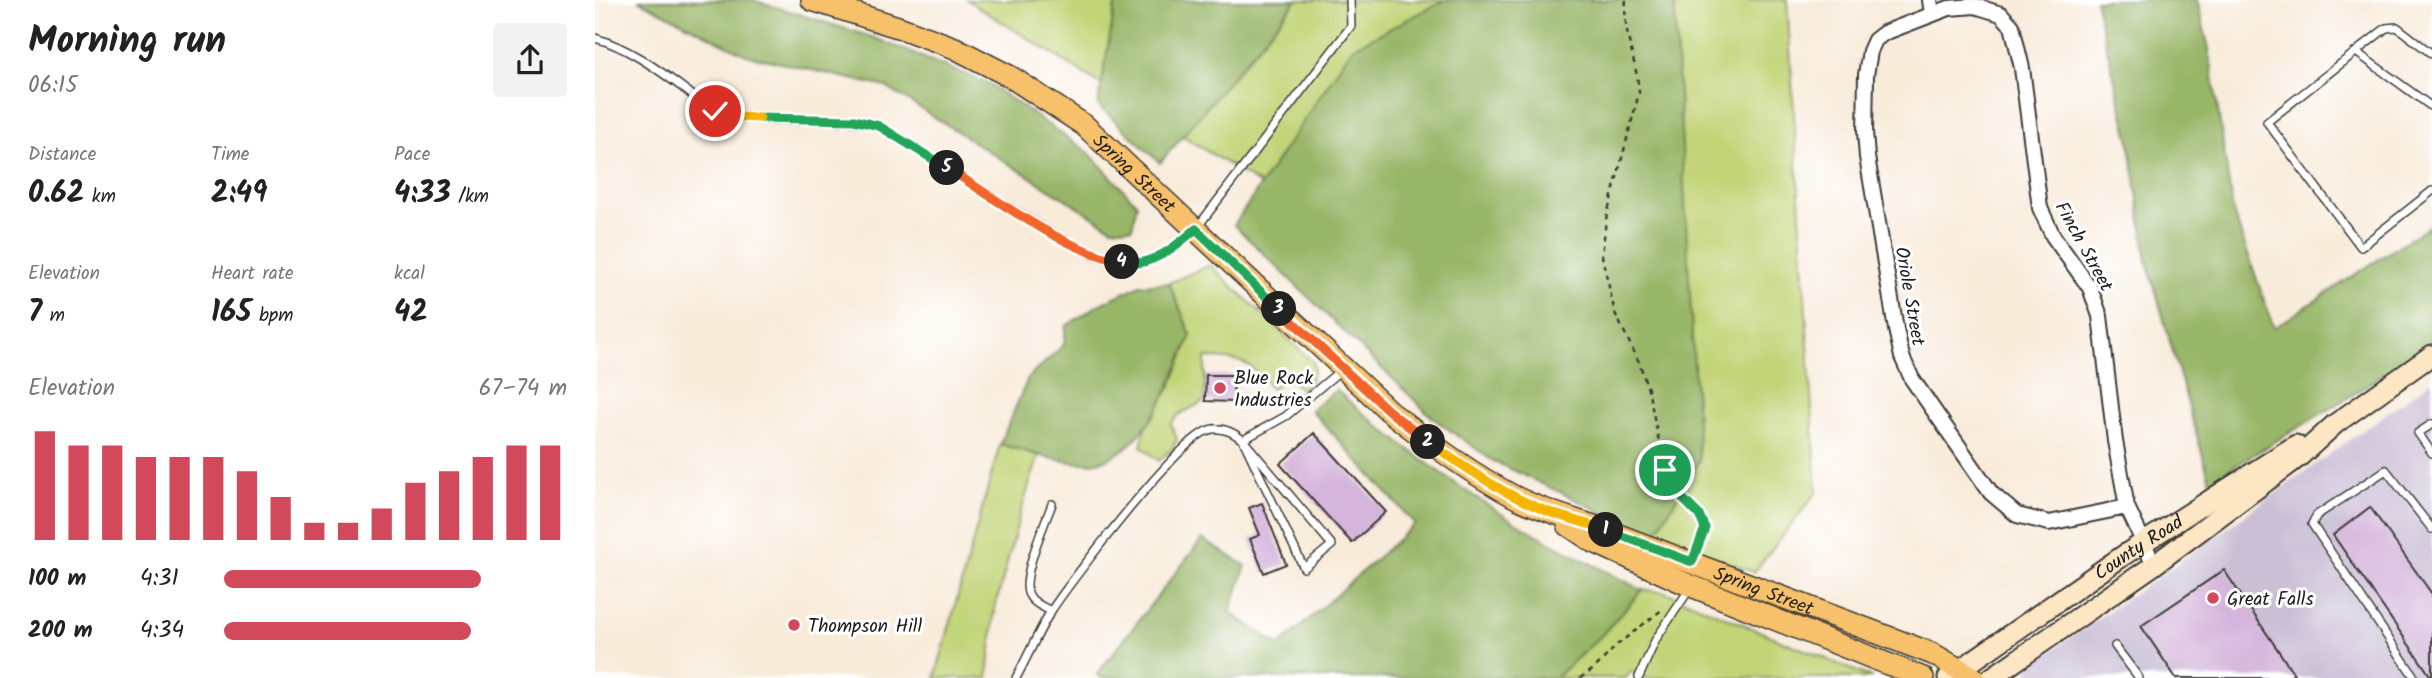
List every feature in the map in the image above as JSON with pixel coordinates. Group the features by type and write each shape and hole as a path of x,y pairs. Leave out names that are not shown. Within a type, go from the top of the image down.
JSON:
{"main road":[{"name":"Spring Street","path":"812,0 946,45 1011,77 1084,125 1342,369 1427,442 1506,492 1549,512 1692,562 1933,654 1961,675"},
{"name":"County Road","path":"1961,675 2143,543 2283,453 2335,424 2432,355"},
{"name":"County Road","path":"1991,678 2154,565 2299,457 2335,424"},
{"name":"Spring Street","path":"1549,512 1592,541 1688,584 1923,678"}],"street":[{"name":"Finch Street","path":"1931,7 1949,9 1975,6 2001,14 2012,26 2022,68 2041,208 2053,236 2090,288 2100,316 2112,420 2127,507 2154,565"},
{"name":"Oriole Street","path":"1931,7 1875,40 1870,51 1866,75 1867,156 1902,358 1912,379 1991,494 2017,515 2049,523 2127,507"}],"lane":[{"path":"595,38 614,43 666,75 715,111 740,117 854,120 879,126 1055,235 1103,258 1131,264 1151,260 1178,244 1196,229 1351,26 1350,0"},
{"path":"2432,54 2397,27 2386,28 2267,122 2361,247 2432,191"},
{"path":"2356,52 2432,107"},
{"path":"1243,440 1286,416 1342,369"},
{"path":"2432,424 2418,433 2432,453"},
{"path":"1017,678 1051,611 1135,501 1190,443 1207,430 1226,430 1243,440 1332,545 1304,568 1243,440"},
{"path":"2415,678 2312,524 2318,515 2386,470 2432,529"},
{"path":"1051,611 1037,604 1028,595 1026,580 1052,504"},
{"path":"1639,677 1656,639 1688,584"},
{"path":"2115,646 2139,678"}],"path":[{"path":"1626,0 1626,33 1639,93 1606,219 1602,256 1615,313 1639,362 1648,389 1665,470 1672,488 1699,515 1705,528 1692,562"},
{"path":"1580,678 1669,604 1688,584"}],"shaded area":[{"path":"2432,381 2432,678 2028,678 2029,666"}],"green space":[{"path":"638,0 753,0 872,37 989,84 1088,152 1137,204 1132,228 1112,228 886,87 746,55"},
{"path":"967,0 1787,0 1817,492 1754,572 1654,536 1699,461"},
{"path":"1116,0 1297,0 1160,163 1098,105"},
{"path":"1445,0 1674,0 1699,461 1654,536 1493,461 1433,418 1234,225 1352,48"},
{"path":"2095,0 2197,0 2209,49 2233,212 2274,328 2432,224 2432,341 2357,392 2210,481 2147,261 2129,138"},
{"path":"1210,265 1313,362 1313,374 1302,390 1290,380 1283,379 1272,390 1258,373 1244,363 1205,358 1205,401 1178,415 1171,424 1177,439 1173,448 1159,461 1141,446 1146,427 1171,386 1191,335 1169,283"},
{"path":"1169,283 1191,335 1157,410 1131,443 1115,455 1087,463 1049,457 1000,444 1028,378 1064,345 1066,326 1098,305 1140,285"},
{"path":"1336,390 1418,456 1483,502 1539,536 1642,590 1600,637 1555,678 1101,678 1097,674 1202,539 1246,566 1230,612 1279,646 1415,524 1311,410"},
{"path":"1000,444 1039,455 995,608 988,678 935,678"},
{"path":"1642,590 1665,592 1872,678 1641,678 1631,671 1626,678 1555,678 1600,637"}],"building":[{"name":"Blue Rock Industries","path":"1206,375 1234,375 1233,402 1205,401"},
{"path":"1314,433 1386,512 1352,543 1280,464"},
{"path":"1262,503 1286,564 1264,573 1250,539 1260,535 1249,508"},
{"path":"2370,507 2432,594 2432,678 2333,535"},
{"name":"Great Falls","path":"2224,570 2294,674 2287,678 2176,678 2141,626"}],"place":[{"name":"Blue Rock Industries","path":"1220,388"},
{"name":"Great Falls","path":"2213,598"},
{"name":"Thompson Hill","path":"794,625"}],"route":[{"path":"715,111 740,117 854,120 879,126 1055,235 1103,258 1131,264 1151,260 1178,244 1196,229 1389,411 1427,442 1467,469 1549,512 1692,562 1705,528 1699,515 1672,488 1665,470"}]}
